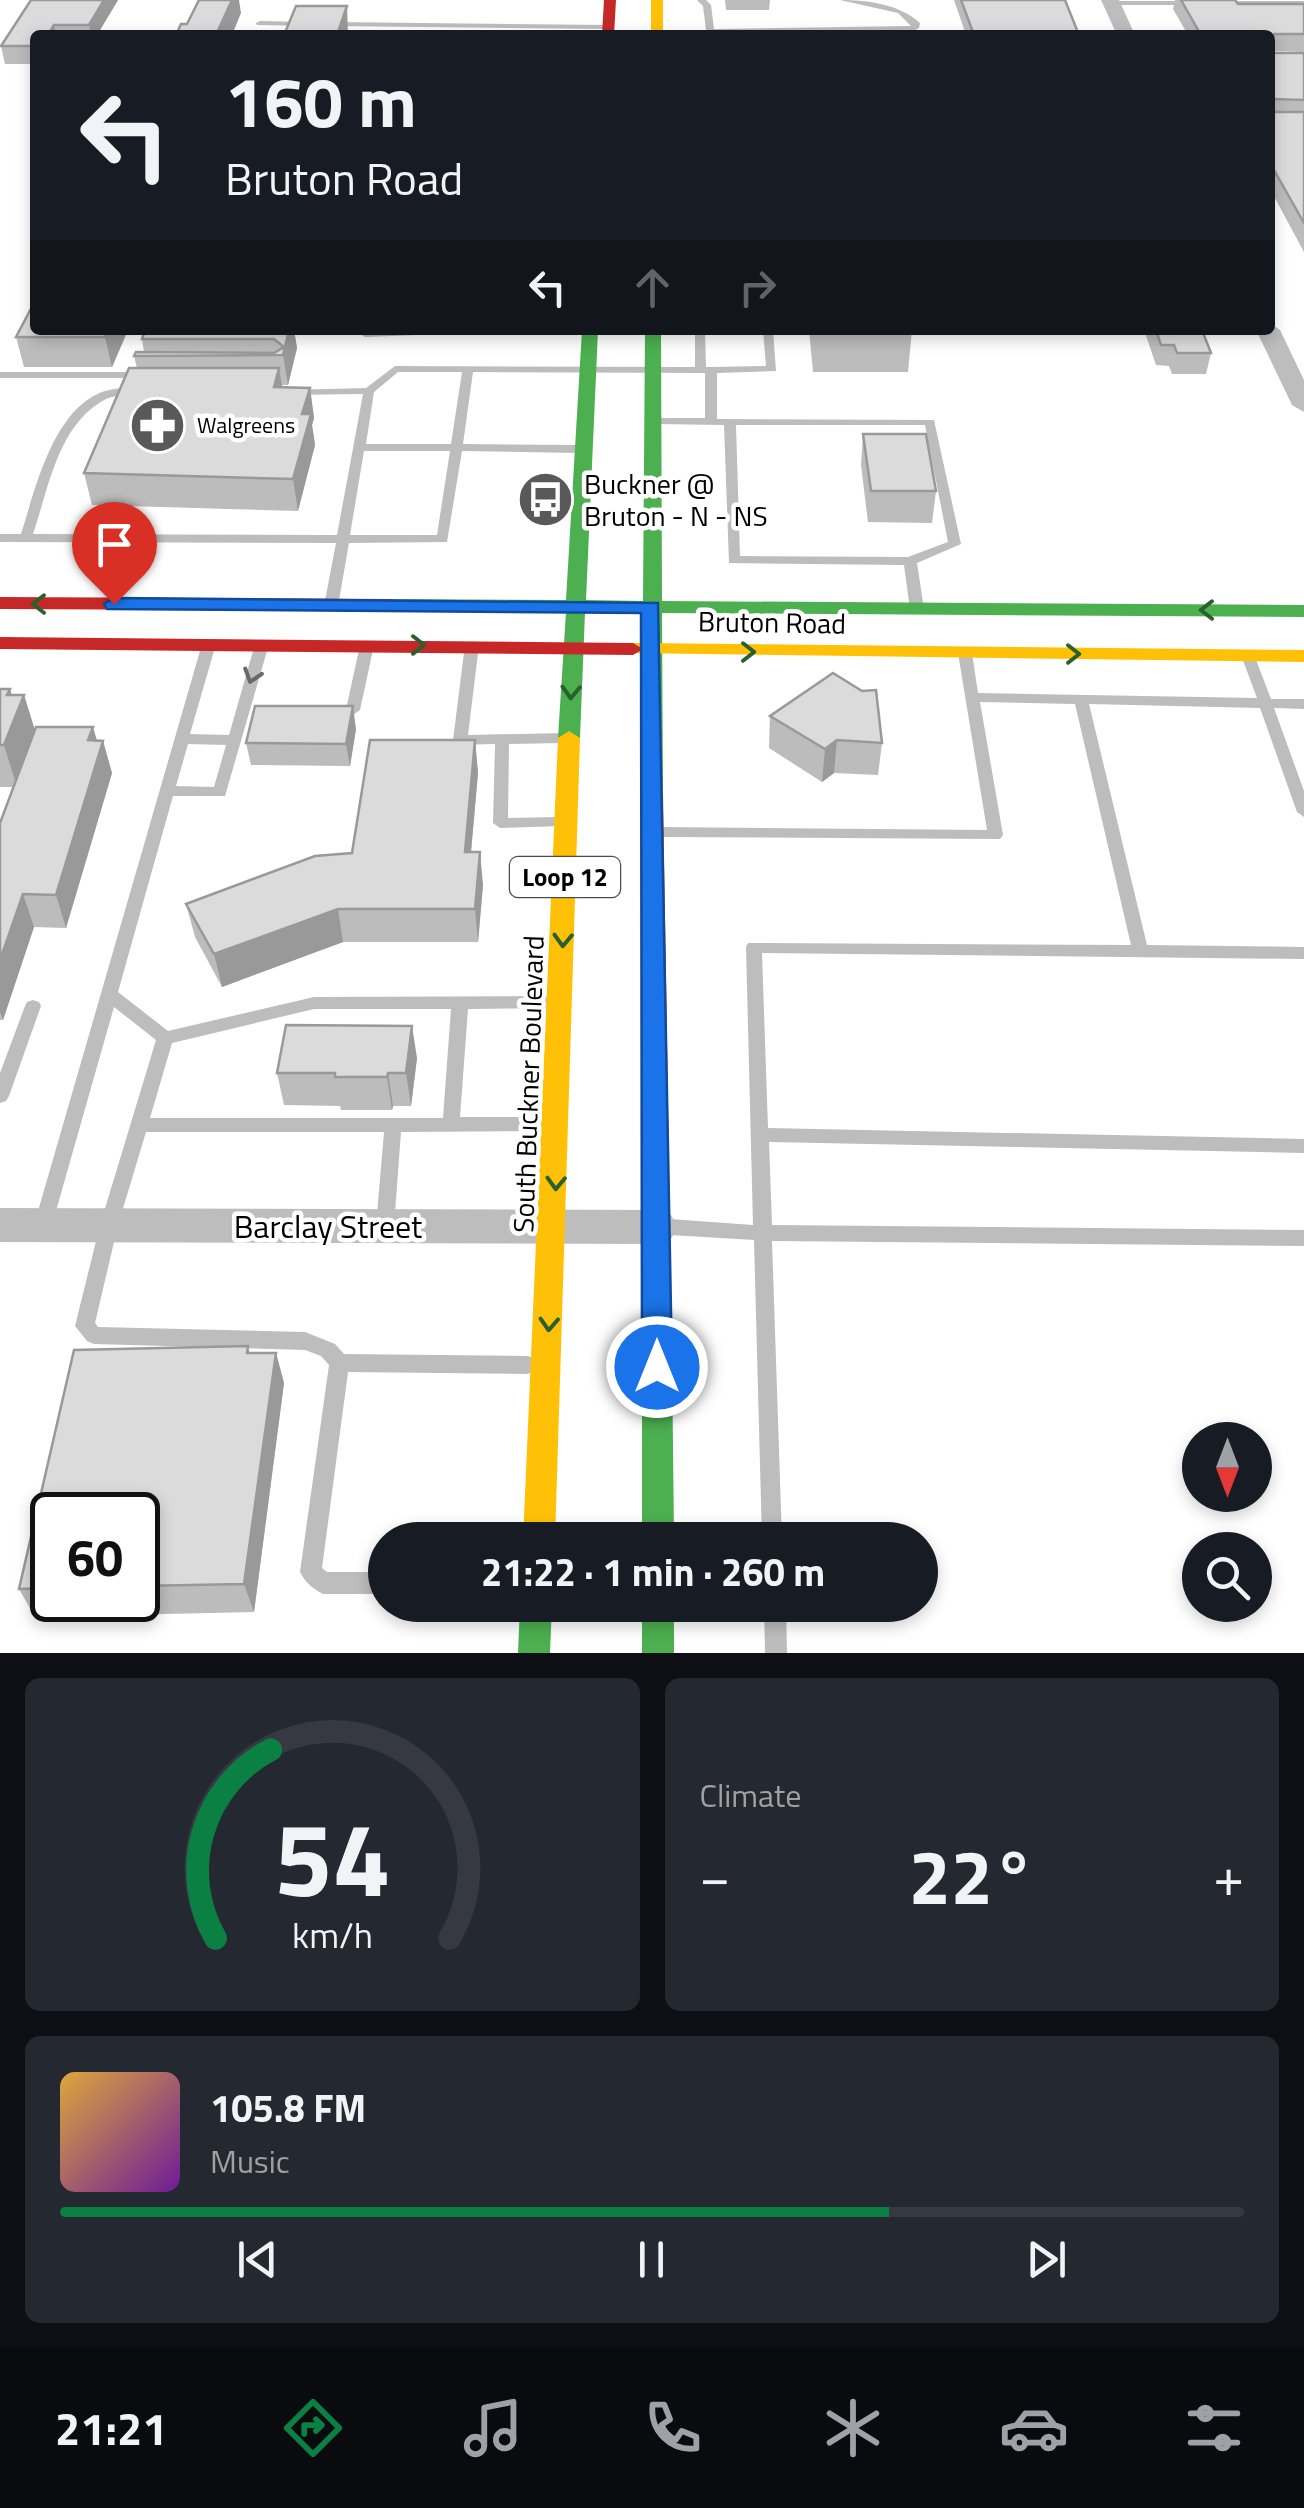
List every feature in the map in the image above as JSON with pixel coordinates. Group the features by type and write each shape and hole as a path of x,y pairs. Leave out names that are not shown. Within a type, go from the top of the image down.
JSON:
{"main road":[{"path":"608,30 610,0"},
{"path":"656,0 656,30"},
{"name":"South Buckner Boulevard","path":"541,1522 569,738 590,335"},
{"name":"Loop 12","path":"653,335 651,649 658,1522"},
{"name":"Bruton Road","path":"0,604 1304,611"},
{"name":"Bruton Road","path":"0,643 1304,656"},
{"path":"534,1653 535,1622"},
{"path":"658,1622 658,1653"}],"street":[{"path":"1110,2 1124,30"},
{"path":"1270,335 1304,405"},
{"name":"Barclay Street","path":"0,1225 656,1226"}],"lane":[{"path":"701,0 708,5 710,30"},
{"path":"844,0 901,11 916,23 914,28 875,30"},
{"path":"1110,2 1304,4"},
{"path":"260,23 564,30"},
{"path":"701,335 711,422"},
{"path":"331,606 369,392 395,369 772,369 769,335"},
{"path":"0,538 443,539 468,369"},
{"path":"0,375 159,375"},
{"path":"26,538 60,442 80,410 109,392 149,392"},
{"path":"269,392 369,392"},
{"path":"654,421 930,422 956,544 910,561 734,560 730,422"},
{"path":"358,447 584,448"},
{"path":"910,561 917,609"},
{"path":"43,1224 208,644"},
{"path":"167,791 220,792 262,644"},
{"path":"316,709 353,710 368,645"},
{"path":"472,646 460,740 569,738"},
{"path":"652,832 995,835 965,654"},
{"path":"1248,655 1300,787 1304,812"},
{"path":"973,698 1304,704"},
{"path":"1081,699 1140,951"},
{"path":"242,708 261,708"},
{"path":"182,739 234,740"},
{"path":"502,739 500,822 567,822"},
{"path":"771,1522 754,947 1304,953"},
{"path":"109,994 165,1038"},
{"path":"451,1124 460,1002"},
{"path":"165,1038 314,1003 561,1002"},
{"path":"0,1096 33,1006"},
{"path":"165,1038 108,1224 85,1326 94,1334 305,1341 328,1350 338,1363 311,1572 323,1582 368,1583"},
{"path":"139,1124 558,1124"},
{"path":"386,1226 392,1125"},
{"path":"758,1135 1304,1146"},
{"path":"656,1226 760,1233 1304,1238"},
{"path":"338,1363 547,1365"},
{"path":"775,1622 776,1653"}],"building":[{"path":"31,0 104,0 89,25 30,30 30,46 1,46"},
{"path":"199,0 232,0 218,30 178,30 181,24 187,24"},
{"path":"961,0 1065,0 1077,30 972,30"},
{"path":"1181,0 1304,4 1304,34 1198,30"},
{"path":"296,6 347,6 339,30 286,30"},
{"path":"1275,53 1304,53 1304,100 1275,99"},
{"path":"1275,112 1304,112 1304,223 1275,172"},
{"path":"30,310 30,335 106,335 105,337 16,337"},
{"path":"143,335 288,335 283,355 134,356 136,352 274,353 284,347 274,339 142,339"},
{"path":"1158,335 1204,335 1211,353 1177,353 1174,345 1161,345"},
{"path":"129,368 279,368 274,387 310,388 302,414 311,414 293,479 84,473"},
{"path":"863,434 926,434 936,491 871,491"},
{"path":"833,673 862,691 876,690 882,743 837,740 825,749 770,716"},
{"path":"0,689 10,689 7,695 24,695 4,745 0,745"},
{"path":"255,706 353,706 346,744 246,743"},
{"path":"36,727 93,727 88,740 103,741 56,895 23,894 0,960 0,823"},
{"path":"370,740 475,740 465,852 480,852 475,909 338,909 214,954 186,904 315,856 352,853"},
{"path":"286,1025 412,1026 406,1073 335,1077 335,1073 277,1073"},
{"path":"248,1346 247,1353 276,1353 244,1584 160,1586 160,1492 41,1492 74,1350"},
{"path":"30,1541 30,1589 19,1589"}],"traffic: fast":[{"path":"569,738 590,335"},
{"path":"652,793 653,335"},
{"path":"392,605 1304,611"},
{"path":"657,1354 658,1522"},
{"path":"534,1653 535,1622"},
{"path":"658,1622 658,1653"}],"traffic: slow":[{"path":"657,0 657,30"},
{"path":"633,649 1304,656"},
{"path":"540,1522 569,738"}],"traffic: jam":[{"path":"608,30 610,0"},
{"path":"0,603 392,605"},
{"path":"0,643 633,649"},
{"path":"652,793 657,1354"}],"place":[{"name":"Walgreens","path":"158,425"},
{"name":"Buckner @ Bruton - N - NS","path":"545,499"}],"route":[{"path":"114,604 651,607 657,1367"}]}
